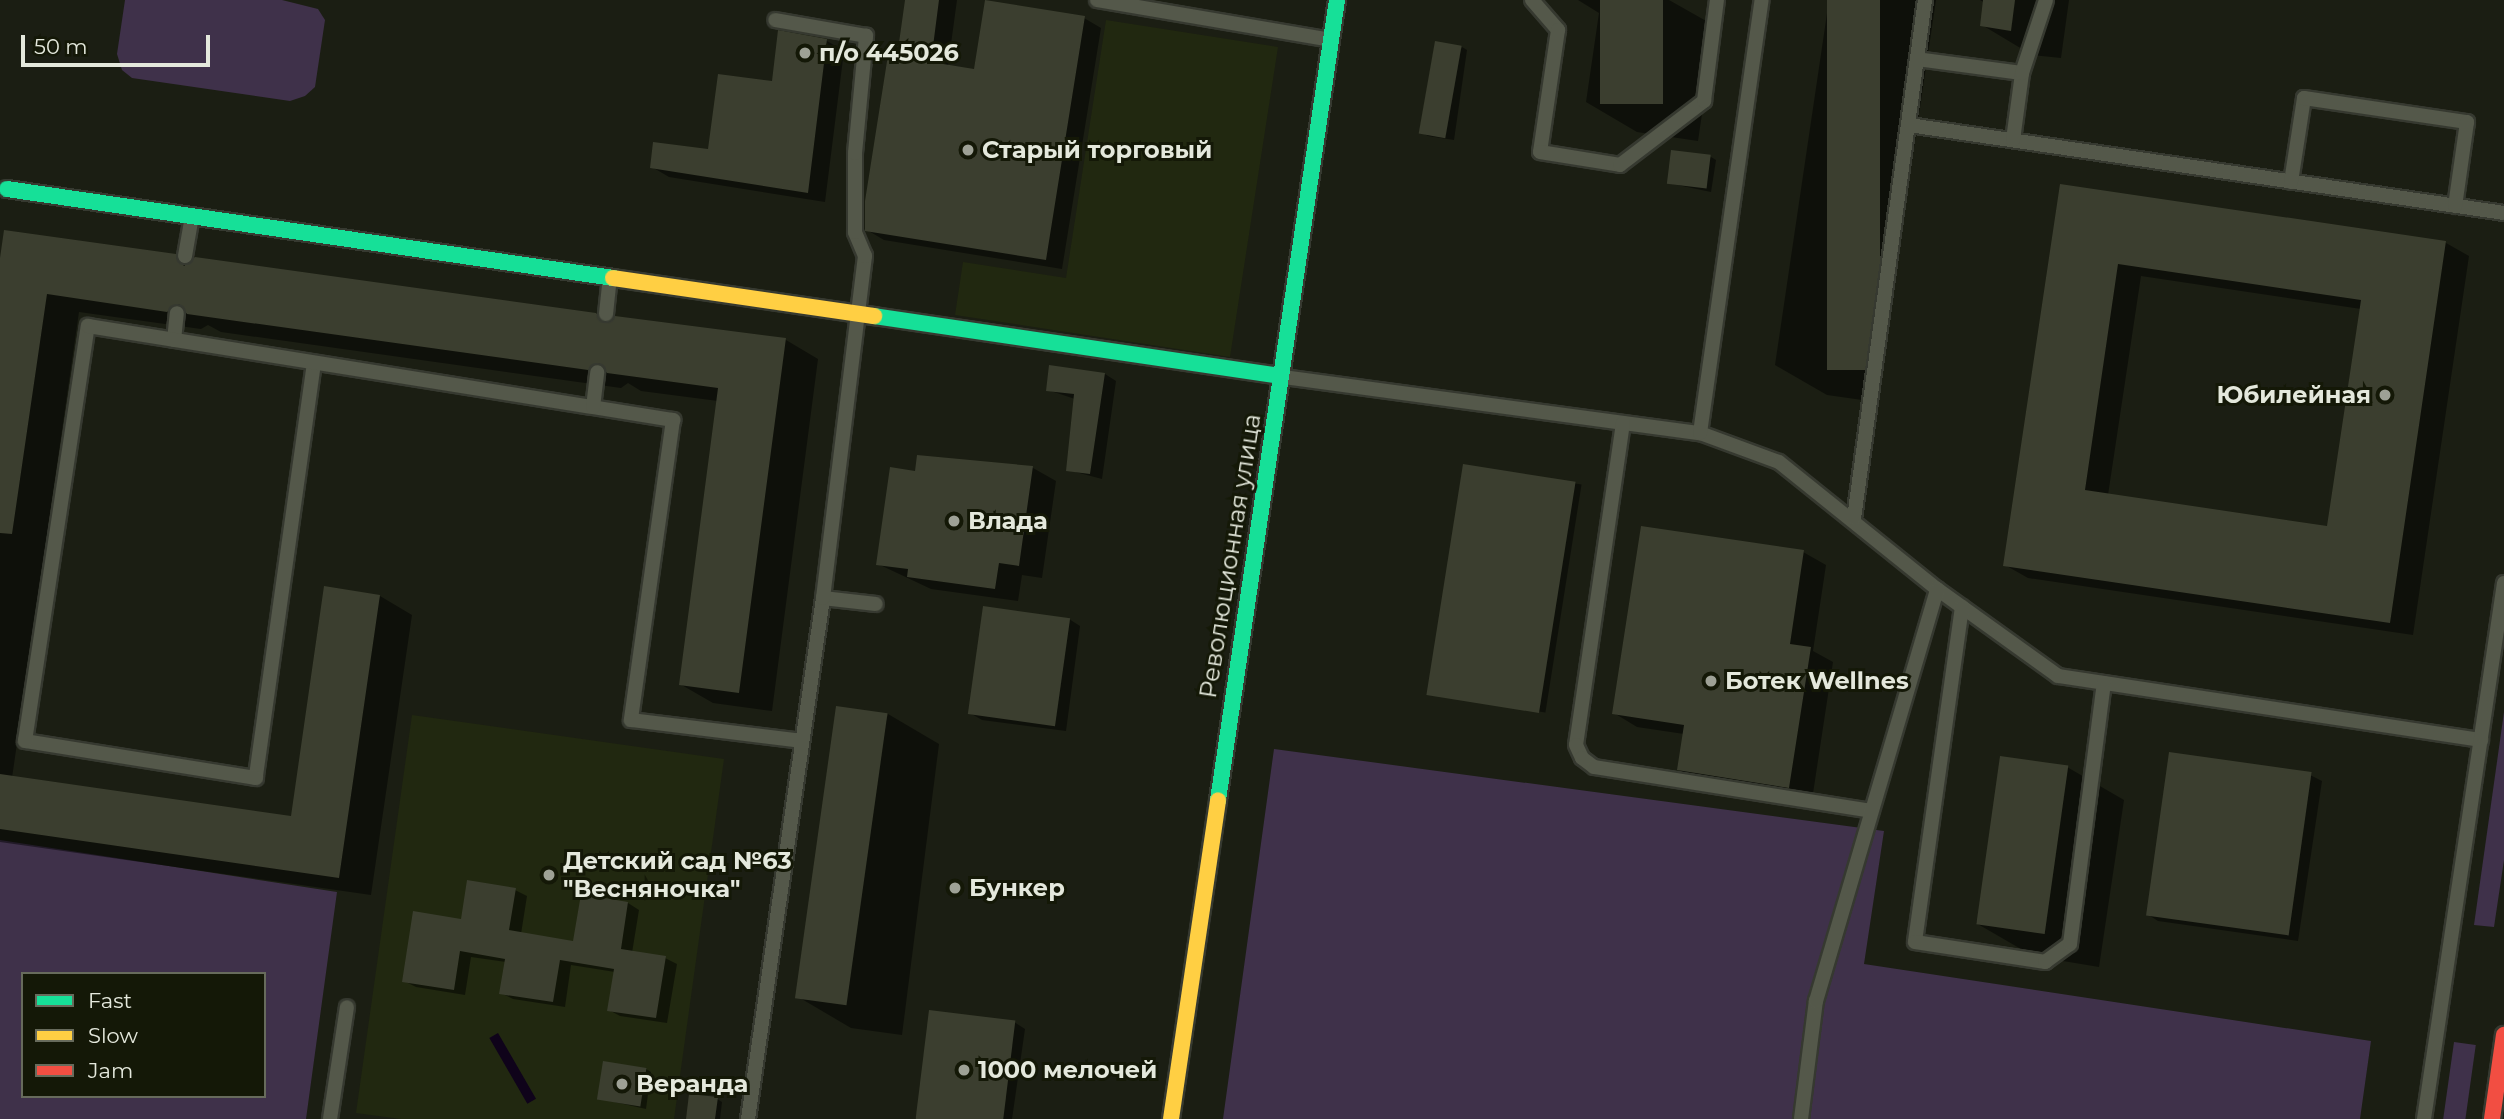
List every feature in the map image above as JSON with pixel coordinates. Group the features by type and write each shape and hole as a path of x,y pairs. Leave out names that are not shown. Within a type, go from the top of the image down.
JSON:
{"street":[{"name":"Революционная улица","path":"1171,1119 1279,376 1337,0"},
{"path":"7,189 1279,376"},
{"path":"2492,1119 2504,1035"}],"lane":[{"path":"1097,0 1331,40"},
{"path":"1532,0 1558,30 1539,152 1620,165 1704,101 1717,0"},
{"path":"1700,433 1762,0"},
{"path":"1854,519 1924,0"},
{"path":"2013,140 2022,73 2046,0"},
{"path":"748,1119 823,598 865,256 855,232 855,153 866,36 775,20"},
{"path":"1917,59 2022,73"},
{"path":"2291,182 2304,98 2467,122 2455,206"},
{"path":"1909,125 2504,214"},
{"path":"185,256 192,215"},
{"path":"606,314 611,276"},
{"path":"174,340 177,313"},
{"path":"314,363 256,778 25,741 88,326 673,420 631,720 802,741"},
{"path":"593,407 597,372"},
{"path":"1279,376 1700,433 1779,462 1854,519 1937,589 2058,676 2481,740"},
{"path":"1623,423 1576,745 1583,758 1594,767 1871,811"},
{"path":"2424,1119 2504,583"},
{"path":"1801,1119 1815,1000 1937,589"},
{"path":"823,598 876,604"},
{"path":"1962,607 1915,942 2045,961 2070,944 2104,683"},
{"path":"330,1119 347,1007"}],"shaded area":[{"path":"125,0 282,0 318,9 325,20 315,87 305,96 290,101 132,78 122,70 117,54"},
{"path":"1106,20 1278,47 1230,357 955,315 963,262 1066,278"},
{"path":"2504,712 2504,860 2494,927 2474,925"},
{"name":"Детский сад №63 \"Весняночка\"","path":"412,715 724,759 674,1119 401,1119 356,1113"},
{"path":"1274,749 1884,831 1864,964 2371,1041 2360,1119 1223,1119"},
{"path":"0,840 337,892 306,1119 0,1119"},
{"path":"498,1033 536,1099 527,1104 489,1038"},
{"path":"2454,1042 2476,1045 2465,1119 2443,1119"}],"building":[{"name":"Старый торговый","path":"905,0 939,0 931,62 974,69 985,0 1085,16 1046,260 865,231 865,201 888,55 897,57"},
{"path":"1600,0 1663,0 1663,104 1600,104"},
{"path":"1827,0 1880,0 1880,370 1827,370"},
{"path":"1983,0 2015,0 2011,31 1980,26"},
{"path":"778,30 827,39 808,193 650,168 653,142 708,149 718,74 772,81"},
{"path":"1435,41 1462,46 1445,138 1419,134"},
{"path":"1671,150 1711,155 1707,189 1667,184"},
{"name":"Юбилейная","path":"2060,184 2446,241 2390,623 2003,566","holes":["2118,264 2361,300 2327,526 2085,490"]},
{"path":"4,230 176,254 184,266 195,257 596,313 604,323 615,316 786,338 739,693 679,685 718,388 607,373 599,363 588,370 187,314 179,304 167,312 47,294 12,534 0,533 0,258"},
{"path":"1049,365 1105,373 1090,474 1066,471 1074,394 1046,391"},
{"name":"Влада","path":"917,455 1033,466 1019,566 999,563 995,589 907,577 908,569 876,565 890,467 915,471"},
{"path":"1463,464 1576,482 1539,713 1426,695"},
{"name":"Ботек Wellnes","path":"1641,526 1804,550 1790,644 1811,647 1789,788 1677,770 1684,725 1612,714"},
{"path":"324,586 380,595 339,878 0,829 0,774 291,816"},
{"path":"983,606 1070,618 1055,726 968,714"},
{"path":"836,706 887,713 846,1005 795,998"},
{"path":"2169,752 2312,772 2289,935 2146,915"},
{"path":"2000,756 2068,766 2045,934 1976,924"},
{"path":"467,880 516,888 509,930 573,941 581,894 628,902 621,949 666,956 656,1018 607,1011 614,969 560,960 553,1002 499,994 505,959 460,951 454,990 402,982 413,911 461,919"},
{"name":"1000 мелочей","path":"929,1010 1015,1021 1003,1119 916,1119"},
{"name":"Веранда","path":"603,1061 646,1068 640,1106 597,1100"},
{"path":"689,1094 718,1097 715,1119 686,1119"}],"traffic: fast":[{"path":"1218,800 1337,0"},
{"path":"7,189 613,278"},
{"path":"874,316 1279,376"}],"traffic: slow":[{"path":"613,278 874,316"},
{"path":"1171,1119 1218,800"}],"traffic: jam":[{"path":"2492,1119 2504,1035"}],"place":[{"name":"п/о 445026","path":"805,53"},
{"name":"Старый торговый","path":"968,150"},
{"name":"Юбилейная","path":"2385,395"},
{"name":"Влада","path":"954,521"},
{"name":"Ботек Wellnes","path":"1711,681"},
{"name":"Детский сад №63 \"Весняночка\"","path":"549,875"},
{"name":"Бункер","path":"955,888"},
{"name":"1000 мелочей","path":"964,1070"},
{"name":"Веранда","path":"622,1084"}]}
